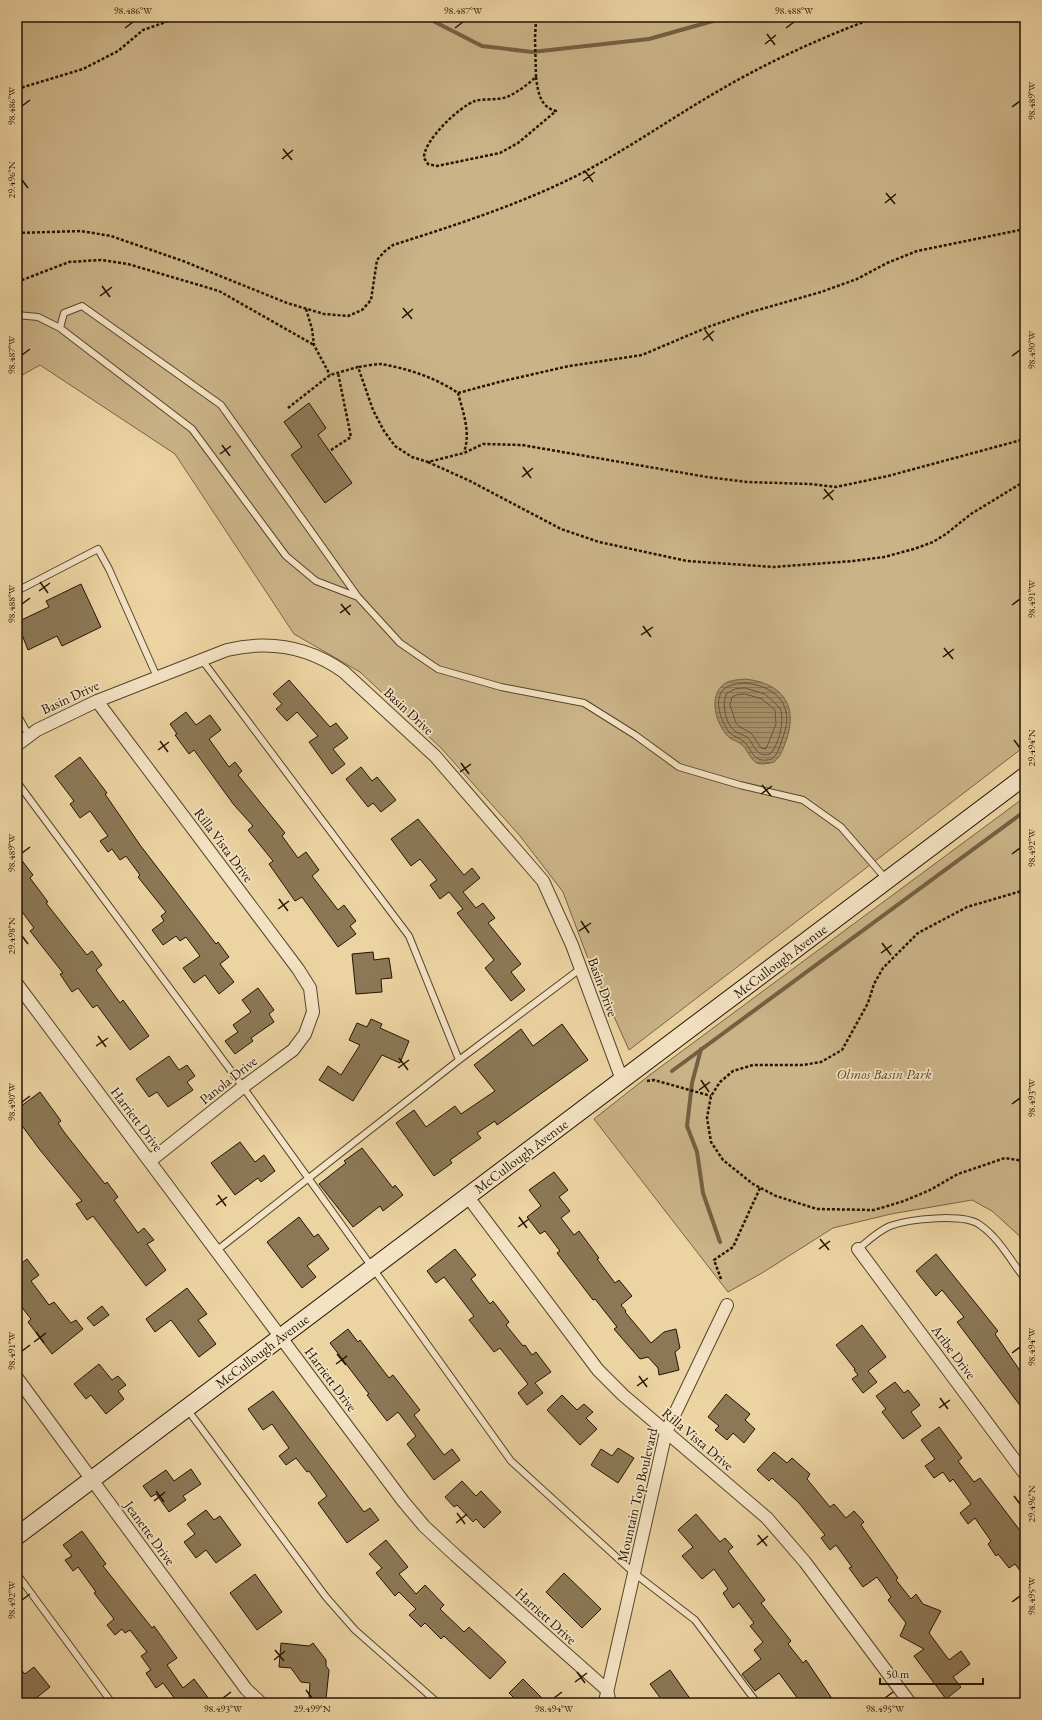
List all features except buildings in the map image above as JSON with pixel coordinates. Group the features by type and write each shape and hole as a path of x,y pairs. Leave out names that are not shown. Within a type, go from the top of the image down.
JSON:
{"main road":[{"name":"McCullough Avenue","path":"17,1536 1025,776"}],"street":[{"name":"Basin Drive","path":"17,746 37,730 97,701 202,660 240,647 268,645 295,648 333,664 344,672 435,756 543,882 570,939 622,1080"},
{"name":"Rilla Vista Drive","path":"97,701 298,969 310,988 313,1012"},
{"name":"Harriett Drive","path":"17,984 403,1501 424,1526 607,1690"},
{"name":"Panola Drive","path":"150,1161 242,1087 293,1050 305,1034 313,1012"},
{"name":"Rilla Vista Drive","path":"468,1197 598,1370 623,1395 768,1518 805,1562 910,1703"},
{"name":"Aribe Drive","path":"858,1249 1025,1474"},
{"name":"Mountain Top Boulevard","path":"605,1703 666,1432 727,1305"},
{"name":"Jeanette Drive","path":"17,1378 246,1689 261,1703"},
{"path":"607,1690 610,1703"}],"lane":[{"path":"60,328 64,313 82,306 221,405 358,597 400,643 438,669 500,687 584,703 679,767 740,785 803,800 841,827 887,880"},
{"path":"17,315 38,317 60,328 192,429 286,556 316,581 358,597"},
{"path":"17,591 98,549 109,569 157,677"},
{"path":"202,660 409,936 459,1060"},
{"path":"17,714 28,736"},
{"path":"17,782 242,1087 512,1461 634,1573 695,1620 757,1703"},
{"path":"216,1251 459,1060 580,969"},
{"path":"858,1249 878,1233 891,1226 923,1220 969,1219 980,1224 990,1233 1025,1279"},
{"path":"187,1408 326,1597 350,1624 438,1703"},
{"path":"17,1574 112,1703"}],"path":[{"path":"17,89 83,69 118,51 143,30 168,21 173,17"},
{"path":"536,77 508,97 486,101 476,100 463,108 427,145 424,158 428,164 437,166 500,153 518,143 556,111 548,109 542,101 538,91 536,77 536,18 544,17"},
{"path":"17,233 81,231 111,236 306,308 324,314 348,316 362,310 371,300 377,260 393,245 470,219 580,174 758,69 796,50 876,17"},
{"path":"458,393 569,366 642,355 708,327 751,312 822,292 857,279 887,263 917,251 1025,229"},
{"path":"17,282 69,262 101,260 128,264 219,291 314,345"},
{"path":"306,308 312,329 314,345 330,375"},
{"path":"288,408 330,375 358,367 379,364 419,374 443,382 458,393 468,442 464,453"},
{"path":"358,367 373,410 384,431 395,446 412,458 428,462 470,481 561,529 598,542 687,561 774,567 884,557 933,542 946,534 970,514 1025,481"},
{"path":"331,450 351,437 338,373"},
{"path":"428,462 464,453 484,444 522,445 708,477 747,482 810,484 836,487 888,476 1025,439"},
{"path":"1025,890 967,907 918,933 883,968 874,984 868,1003 842,1050 821,1062 804,1065 752,1065 733,1071 720,1082 710,1096 707,1118 713,1147 723,1160 760,1188 776,1196 817,1209 874,1210 904,1201 930,1190 958,1174 1005,1158 1025,1161"},
{"path":"644,1082 654,1080 710,1096"},
{"path":"721,1279 714,1260 733,1247 760,1188"}],"green space":[{"path":"17,17 1025,17 1025,746 629,1050 587,956 563,892 520,836 441,748 360,672 294,634 175,454 40,365 17,378"},
{"name":"Olmos Basin Park","path":"1025,797 1025,1241 992,1211 972,1200 891,1214 833,1228 762,1273 728,1292 594,1119 651,1074"}],"water":[{"path":"745,679 758,681 769,685 778,691 784,698 788,707 790,717 786,741 783,750 774,762 766,764 756,763 741,744 728,736 719,723 715,710 718,691 724,684"}],"waterway":[{"path":"429,17 435,22 482,46 532,52 649,39 727,17"},
{"path":"672,1071 1025,811"},
{"path":"701,1049 692,1083 687,1126 697,1152 703,1193 720,1242"}]}
